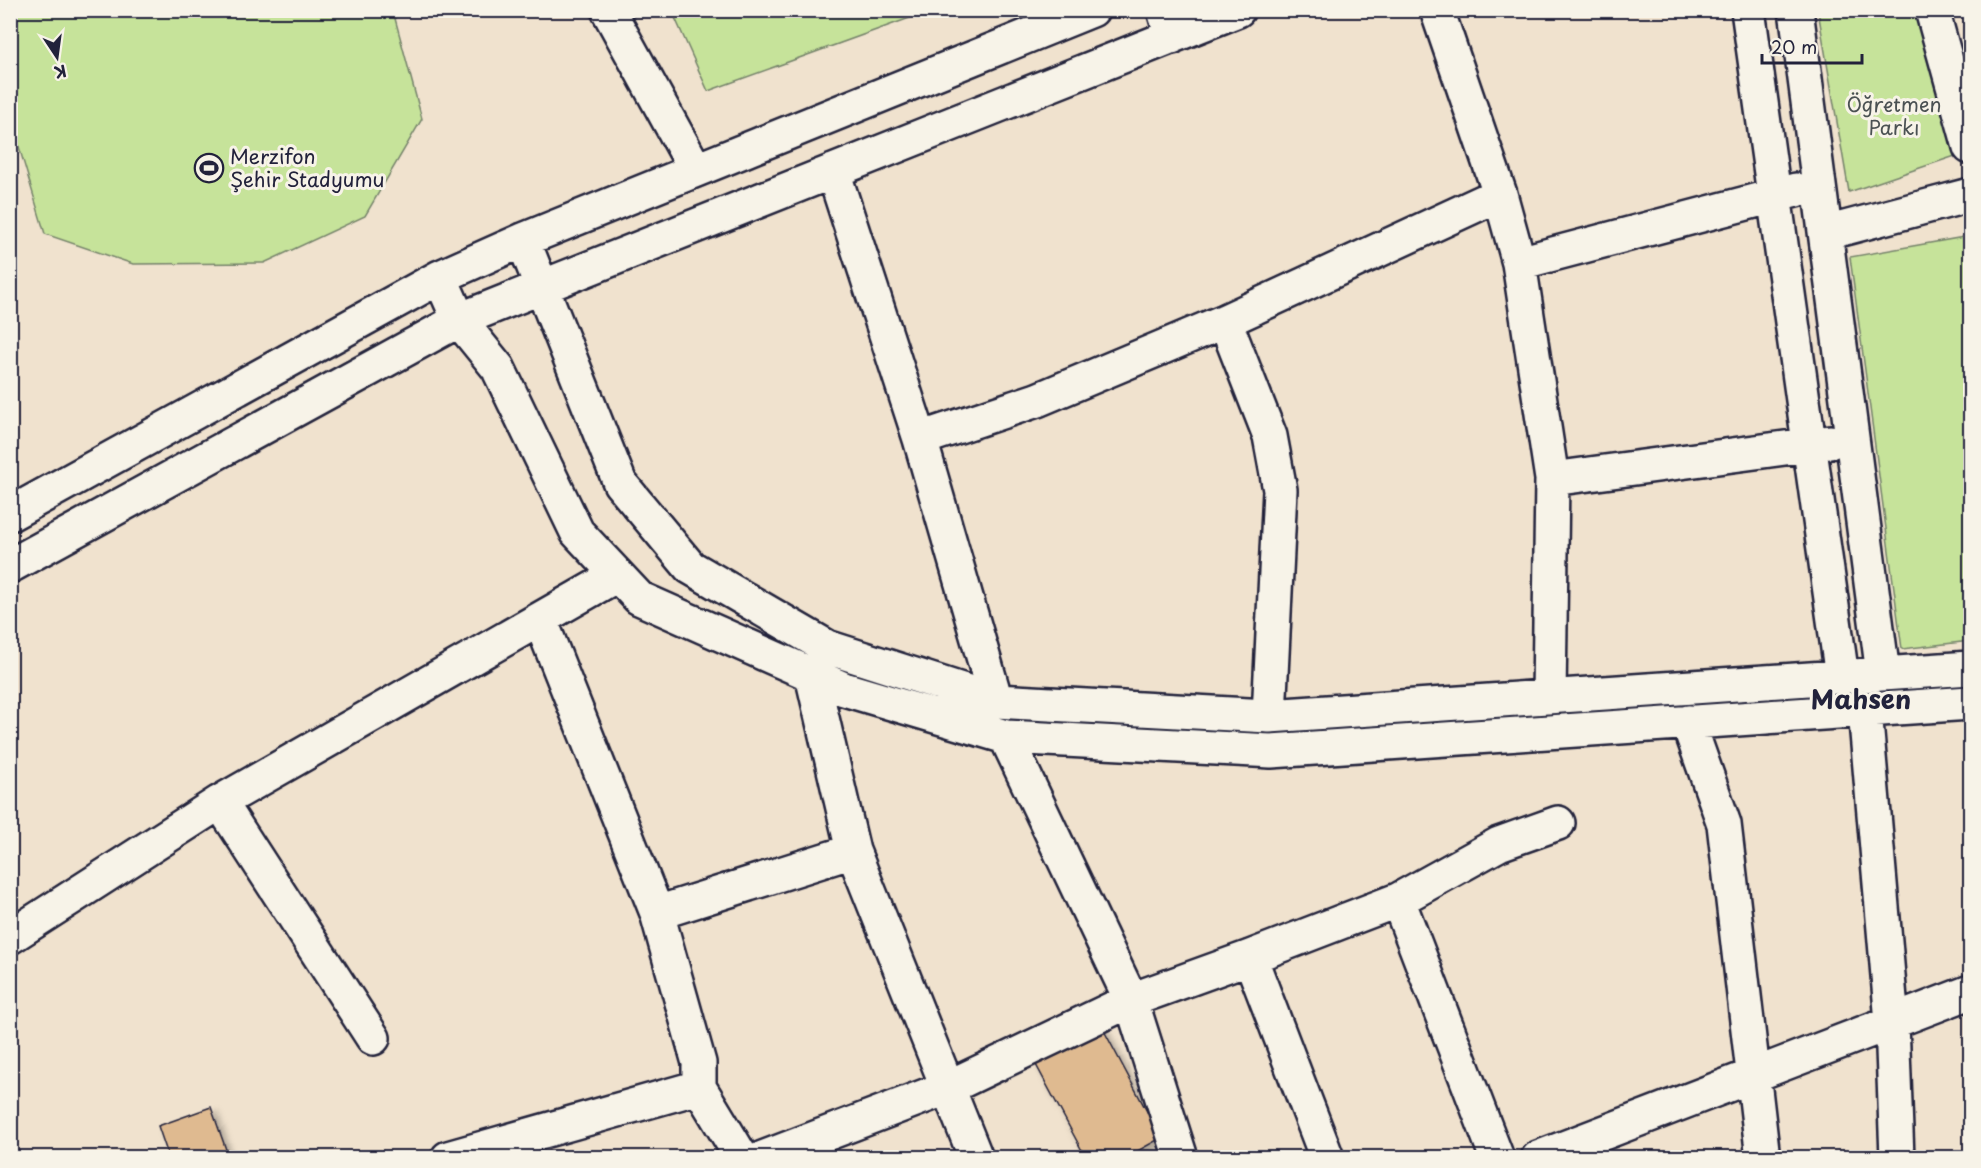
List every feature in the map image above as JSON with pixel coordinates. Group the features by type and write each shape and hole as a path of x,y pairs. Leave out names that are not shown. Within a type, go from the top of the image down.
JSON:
{"street":[{"path":"608,10 696,170"},
{"path":"10,514 440,277 523,240 1092,10"},
{"path":"10,566 459,320 833,171 1168,24 1238,10"},
{"path":"1437,10 1500,194 1519,263 1552,479 1549,697"},
{"path":"1748,10 1842,677"},
{"path":"1796,10 1883,674"},
{"path":"1932,10 1971,147"},
{"path":"833,171 920,439 996,701"},
{"path":"1519,263 1774,197 1819,182"},
{"path":"920,439 1037,400 1225,321 1500,194"},
{"path":"1826,232 1971,195"},
{"path":"523,240 620,483 690,567 826,646 996,701 1269,716 1971,668"},
{"path":"440,277 459,320 498,368 577,532 639,598 844,689 1006,737 1271,751 1971,703"},
{"path":"1225,321 1270,436 1280,490 1269,716"},
{"path":"1552,479 1852,439"},
{"path":"10,937 220,802 617,575"},
{"path":"540,619 657,913 699,1063 699,1087 742,1158"},
{"path":"812,675 853,851 976,1158"},
{"path":"1865,710 1892,1022 1897,1158"},
{"path":"1688,722 1724,824 1763,1158"},
{"path":"1006,737 1131,1000 1181,1158"},
{"path":"220,802 373,1038"},
{"path":"763,1158 949,1087 1131,1000 1398,900 1499,844 1558,823"},
{"path":"657,913 853,851"},
{"path":"1398,900 1497,1158"},
{"path":"1250,957 1327,1158"},
{"path":"1538,1158 1971,992"},
{"path":"448,1158 699,1087"}],"green space":[{"name":"Merzifon Şehir Stadyumu","path":"10,11 393,11 422,119 365,216 264,263 133,264 45,234 11,120"},
{"path":"672,11 929,11 708,91"},
{"name":"Öğretmen Parkı","path":"1818,11 1921,11 1964,153 1849,192"},
{"path":"1970,236 1970,641 1902,649 1850,257"}],"building":[{"path":"1101,1025 1161,1138 1125,1158 1086,1158 1034,1061"},
{"path":"211,1107 229,1158 169,1158 158,1126"}],"place":[{"name":"Merzifon Şehir Stadyumu","path":"209,168"}],"district":[{"name":"Mahsen","path":"1861,698"}]}
